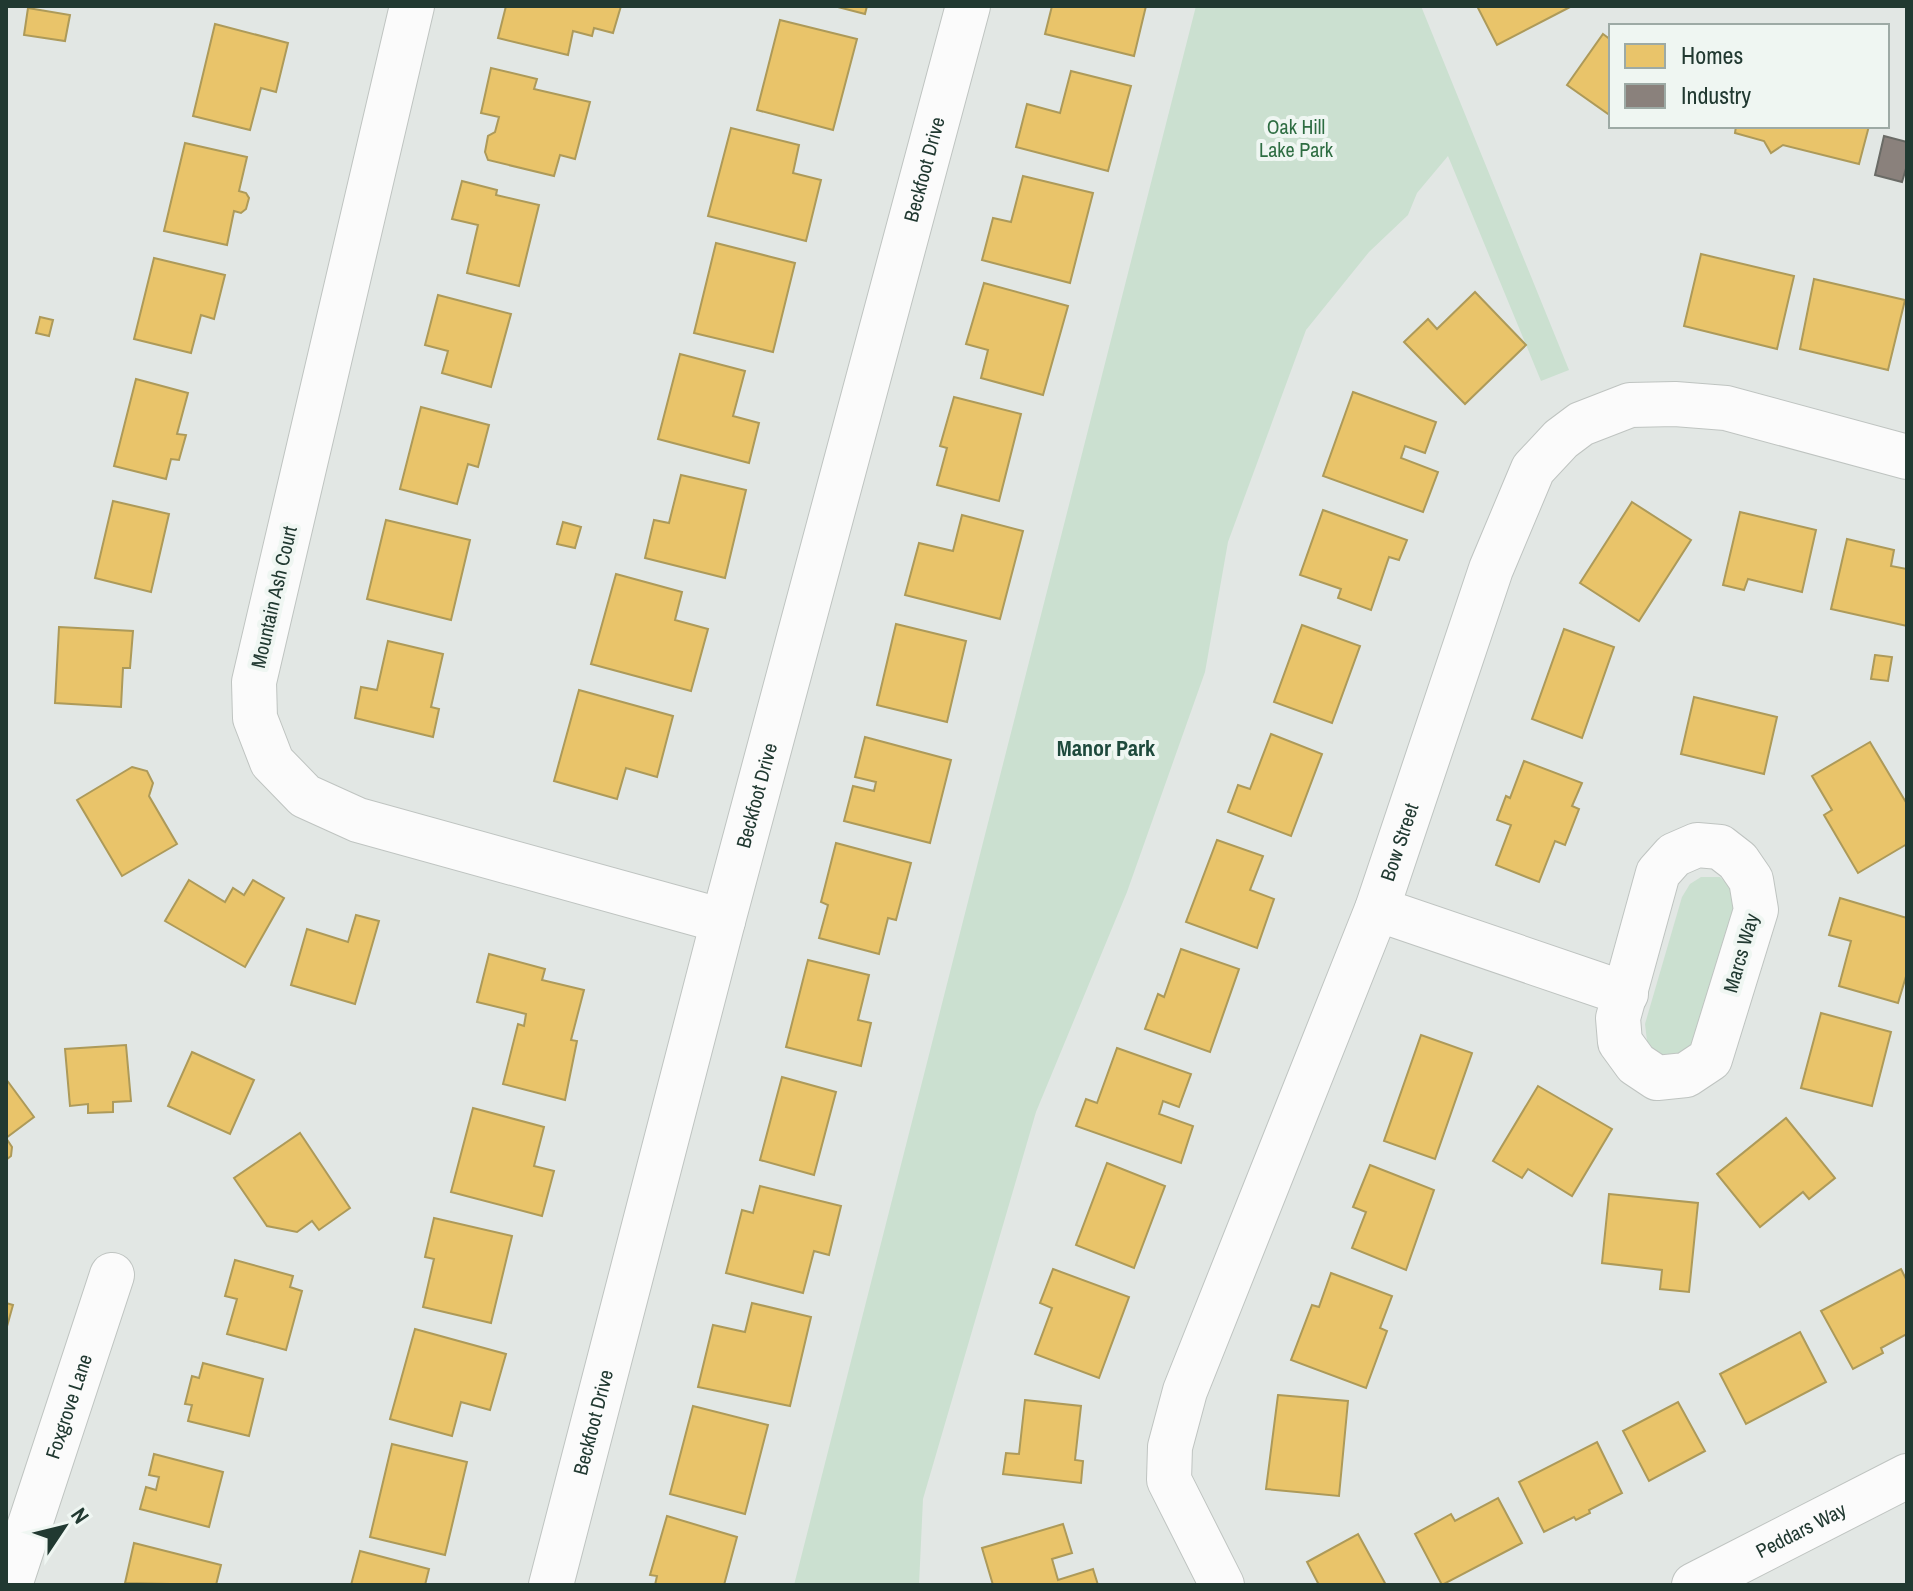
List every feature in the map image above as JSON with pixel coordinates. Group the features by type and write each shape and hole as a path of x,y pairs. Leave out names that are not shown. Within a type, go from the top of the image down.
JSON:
{"street":[{"name":"Mountain Ash Court","path":"412,6 254,682 255,718 272,762 305,796 358,820 723,921"},
{"name":"Beckfoot Drive","path":"551,1585 723,921 968,6"},
{"name":"Bow Street","path":"1222,1585 1169,1480 1170,1447 1185,1391 1377,909 1491,569 1533,469 1561,439 1581,424 1630,405 1675,404 1726,408 1907,457"},
{"name":"Marcs Way","path":"1697,845 1720,847 1738,861 1751,880 1756,910 1710,1059 1686,1075 1657,1078 1636,1064 1620,1042 1618,1018 1626,994 1639,934 1658,873 1674,855 1697,845"},
{"path":"1377,909 1626,994"},
{"name":"Foxgrove Lane","path":"10,1585 112,1275"},
{"name":"Peddars Way","path":"1694,1585 1907,1476"}],"green space":[{"name":"Oak Hill Lake Park","path":"1196,6 1421,6 1569,370 1541,381 1448,156 1417,193 1408,215 1369,252 1306,330 1228,542 1205,672 1127,892 1036,1112 923,1499 919,1585 794,1585"},
{"path":"1701,877 1720,877 1733,889 1736,922 1704,1036 1671,1065 1648,1049 1645,1024 1682,897 1690,884"}],"building: Homes":[{"path":"506,6 621,6 613,33 594,28 592,36 573,31 568,55 498,38"},
{"path":"834,6 867,6 865,14"},
{"path":"1052,6 1146,6 1134,56 1045,34"},
{"path":"1477,6 1572,6 1497,45"},
{"path":"28,8 70,15 65,41 24,35"},
{"path":"780,20 857,39 833,130 757,110"},
{"path":"215,24 288,43 276,92 261,88 250,130 193,116"},
{"path":"1603,34 1609,38 1609,115 1567,85"},
{"path":"491,68 537,79 534,89 590,102 575,159 560,155 554,176 488,160 485,152 488,136 495,132 499,117 481,113"},
{"path":"1071,71 1131,86 1108,171 1016,147 1027,104 1060,113"},
{"path":"731,128 799,145 793,173 821,180 806,241 708,216"},
{"path":"1736,128 1868,128 1859,164 1783,145 1771,153 1764,141 1735,133"},
{"path":"185,143 247,157 239,191 249,198 246,209 241,213 234,211 227,245 164,231"},
{"path":"1023,176 1093,193 1070,283 982,260 993,218 1011,222"},
{"path":"462,181 497,190 496,195 539,205 519,286 467,273 478,225 452,219"},
{"path":"716,243 795,263 773,352 694,333"},
{"path":"1701,254 1794,276 1777,349 1684,326"},
{"path":"154,258 225,275 214,319 201,315 191,353 134,339"},
{"path":"1814,279 1905,300 1888,370 1800,349"},
{"path":"984,283 1068,306 1043,395 981,378 988,350 966,344"},
{"path":"1475,292 1526,345 1465,404 1404,342 1428,319 1437,329"},
{"path":"438,295 511,314 491,387 442,373 448,351 425,345"},
{"path":"40,317 53,320 49,336 36,333"},
{"path":"680,354 745,371 733,416 759,423 749,463 658,439"},
{"path":"136,379 188,393 177,434 186,435 179,460 171,459 166,479 114,466"},
{"path":"1353,392 1436,422 1425,453 1405,446 1401,458 1438,472 1423,512 1323,476"},
{"path":"954,397 1021,414 999,501 937,485 947,448 940,446"},
{"path":"421,407 489,425 478,467 468,464 457,504 400,489"},
{"path":"681,475 746,490 725,578 645,558 654,520 669,523"},
{"path":"113,501 169,514 151,592 95,578"},
{"path":"1632,502 1691,540 1639,621 1580,583"},
{"path":"1323,510 1407,540 1399,560 1389,557 1371,610 1338,598 1341,589 1300,575"},
{"path":"1740,512 1816,530 1802,592 1748,579 1744,590 1723,585"},
{"path":"962,515 1023,531 1000,619 905,595 919,543 953,551"},
{"path":"386,520 470,540 451,620 367,599"},
{"path":"563,522 581,527 575,548 557,544"},
{"path":"1847,539 1894,550 1891,566 1907,569 1907,626 1831,609"},
{"path":"616,574 682,592 675,620 708,629 691,691 591,664"},
{"path":"896,624 966,641 947,722 877,705"},
{"path":"1302,625 1360,646 1332,723 1274,702"},
{"path":"59,627 133,631 130,668 123,668 121,707 55,703"},
{"path":"1564,629 1614,647 1582,738 1532,719"},
{"path":"388,641 443,654 431,707 439,709 433,737 355,718 361,687 377,690"},
{"path":"1875,655 1892,657 1888,681 1871,679"},
{"path":"579,690 673,716 657,777 626,768 617,799 554,781"},
{"path":"1694,697 1777,717 1764,774 1681,754"},
{"path":"1271,734 1322,754 1291,836 1228,812 1238,785 1250,789"},
{"path":"865,737 951,760 930,843 844,821 853,786 874,791 876,782 855,777"},
{"path":"1870,742 1907,804 1907,844 1858,873 1824,815 1832,810 1812,776"},
{"path":"1524,761 1582,783 1572,806 1579,809 1565,845 1555,841 1539,882 1496,865 1511,825 1497,820 1506,796 1510,798"},
{"path":"132,767 147,771 153,783 149,796 177,844 122,876 77,800"},
{"path":"1217,840 1263,856 1250,890 1274,899 1257,948 1186,922"},
{"path":"836,843 911,863 896,920 888,918 879,954 819,938 828,905 821,902"},
{"path":"189,880 225,902 233,888 244,895 253,880 284,898 245,967 165,921"},
{"path":"1840,898 1907,918 1907,973 1898,1003 1839,986 1851,941 1829,935"},
{"path":"356,915 379,921 355,1004 291,985 307,929 348,942"},
{"path":"1181,949 1239,969 1210,1052 1145,1029 1158,994 1164,997"},
{"path":"489,954 545,969 542,980 584,990 571,1040 577,1041 565,1100 503,1084 518,1024 524,1026 526,1014 477,1002"},
{"path":"808,960 869,975 858,1020 871,1023 861,1066 786,1047"},
{"path":"1821,1013 1891,1032 1872,1106 1801,1088"},
{"path":"1421,1035 1472,1053 1435,1159 1384,1141"},
{"path":"126,1045 131,1101 113,1102 113,1112 88,1113 88,1104 70,1106 65,1049"},
{"path":"1117,1048 1191,1074 1179,1107 1163,1101 1159,1114 1193,1126 1181,1163 1076,1126 1086,1099 1097,1103"},
{"path":"192,1052 254,1080 230,1134 168,1106"},
{"path":"782,1077 836,1092 814,1175 760,1160"},
{"path":"6,1079 34,1117 6,1138"},
{"path":"1538,1086 1612,1129 1572,1196 1528,1169 1522,1178 1493,1161"},
{"path":"473,1108 544,1127 534,1166 554,1171 542,1216 451,1192"},
{"path":"1786,1118 1835,1178 1809,1199 1803,1192 1760,1227 1717,1174"},
{"path":"300,1133 350,1208 319,1230 312,1221 297,1232 267,1226 234,1178"},
{"path":"6,1138 12,1147 11,1156 6,1160"},
{"path":"1107,1163 1165,1186 1134,1268 1076,1245"},
{"path":"1370,1165 1434,1190 1406,1270 1352,1248 1366,1212 1353,1207"},
{"path":"760,1186 841,1206 829,1255 814,1251 803,1293 726,1273 742,1210 753,1213"},
{"path":"1609,1194 1698,1203 1689,1292 1660,1289 1662,1270 1602,1263"},
{"path":"434,1218 512,1236 491,1323 423,1307 434,1259 425,1257"},
{"path":"235,1260 293,1276 290,1287 302,1291 286,1350 227,1334 237,1299 225,1296"},
{"path":"1053,1269 1129,1297 1099,1378 1035,1354 1052,1308 1040,1303"},
{"path":"1901,1269 1907,1281 1907,1334 1881,1348 1883,1353 1853,1369 1821,1311"},
{"path":"1331,1273 1392,1296 1380,1328 1387,1331 1366,1388 1291,1360 1312,1305 1319,1307"},
{"path":"6,1303 13,1305 6,1330"},
{"path":"752,1303 811,1317 790,1406 698,1387 713,1325 745,1332"},
{"path":"415,1329 506,1354 490,1410 461,1402 452,1436 390,1419"},
{"path":"1800,1332 1826,1382 1746,1424 1720,1374"},
{"path":"203,1363 263,1379 249,1436 188,1421 192,1405 185,1404 192,1376 199,1378"},
{"path":"1278,1395 1348,1401 1339,1496 1266,1489"},
{"path":"1025,1400 1081,1406 1075,1460 1083,1461 1081,1483 1003,1474 1006,1453 1019,1454"},
{"path":"1678,1402 1705,1451 1649,1481 1623,1431"},
{"path":"693,1406 768,1425 745,1514 670,1494"},
{"path":"1597,1442 1622,1493 1576,1520 1574,1517 1544,1532 1519,1482"},
{"path":"392,1444 467,1462 445,1555 370,1537"},
{"path":"154,1454 223,1472 209,1527 140,1509 146,1487 156,1490 159,1477 149,1475"},
{"path":"1498,1498 1522,1543 1442,1585 1415,1534 1451,1514 1455,1521"},
{"path":"667,1516 737,1537 724,1585 655,1585 657,1576 650,1575"},
{"path":"1063,1524 1072,1553 1052,1559 1058,1580 1093,1569 1098,1585 993,1585 982,1548"},
{"path":"1358,1534 1386,1585 1319,1585 1307,1562"},
{"path":"134,1543 221,1565 216,1585 125,1583"},
{"path":"360,1551 429,1569 425,1585 351,1585"}],"building: Industry":[{"path":"1884,136 1907,142 1907,165 1902,182 1875,175"}],"district":[{"name":"Manor Park","path":"1106,748"}]}
